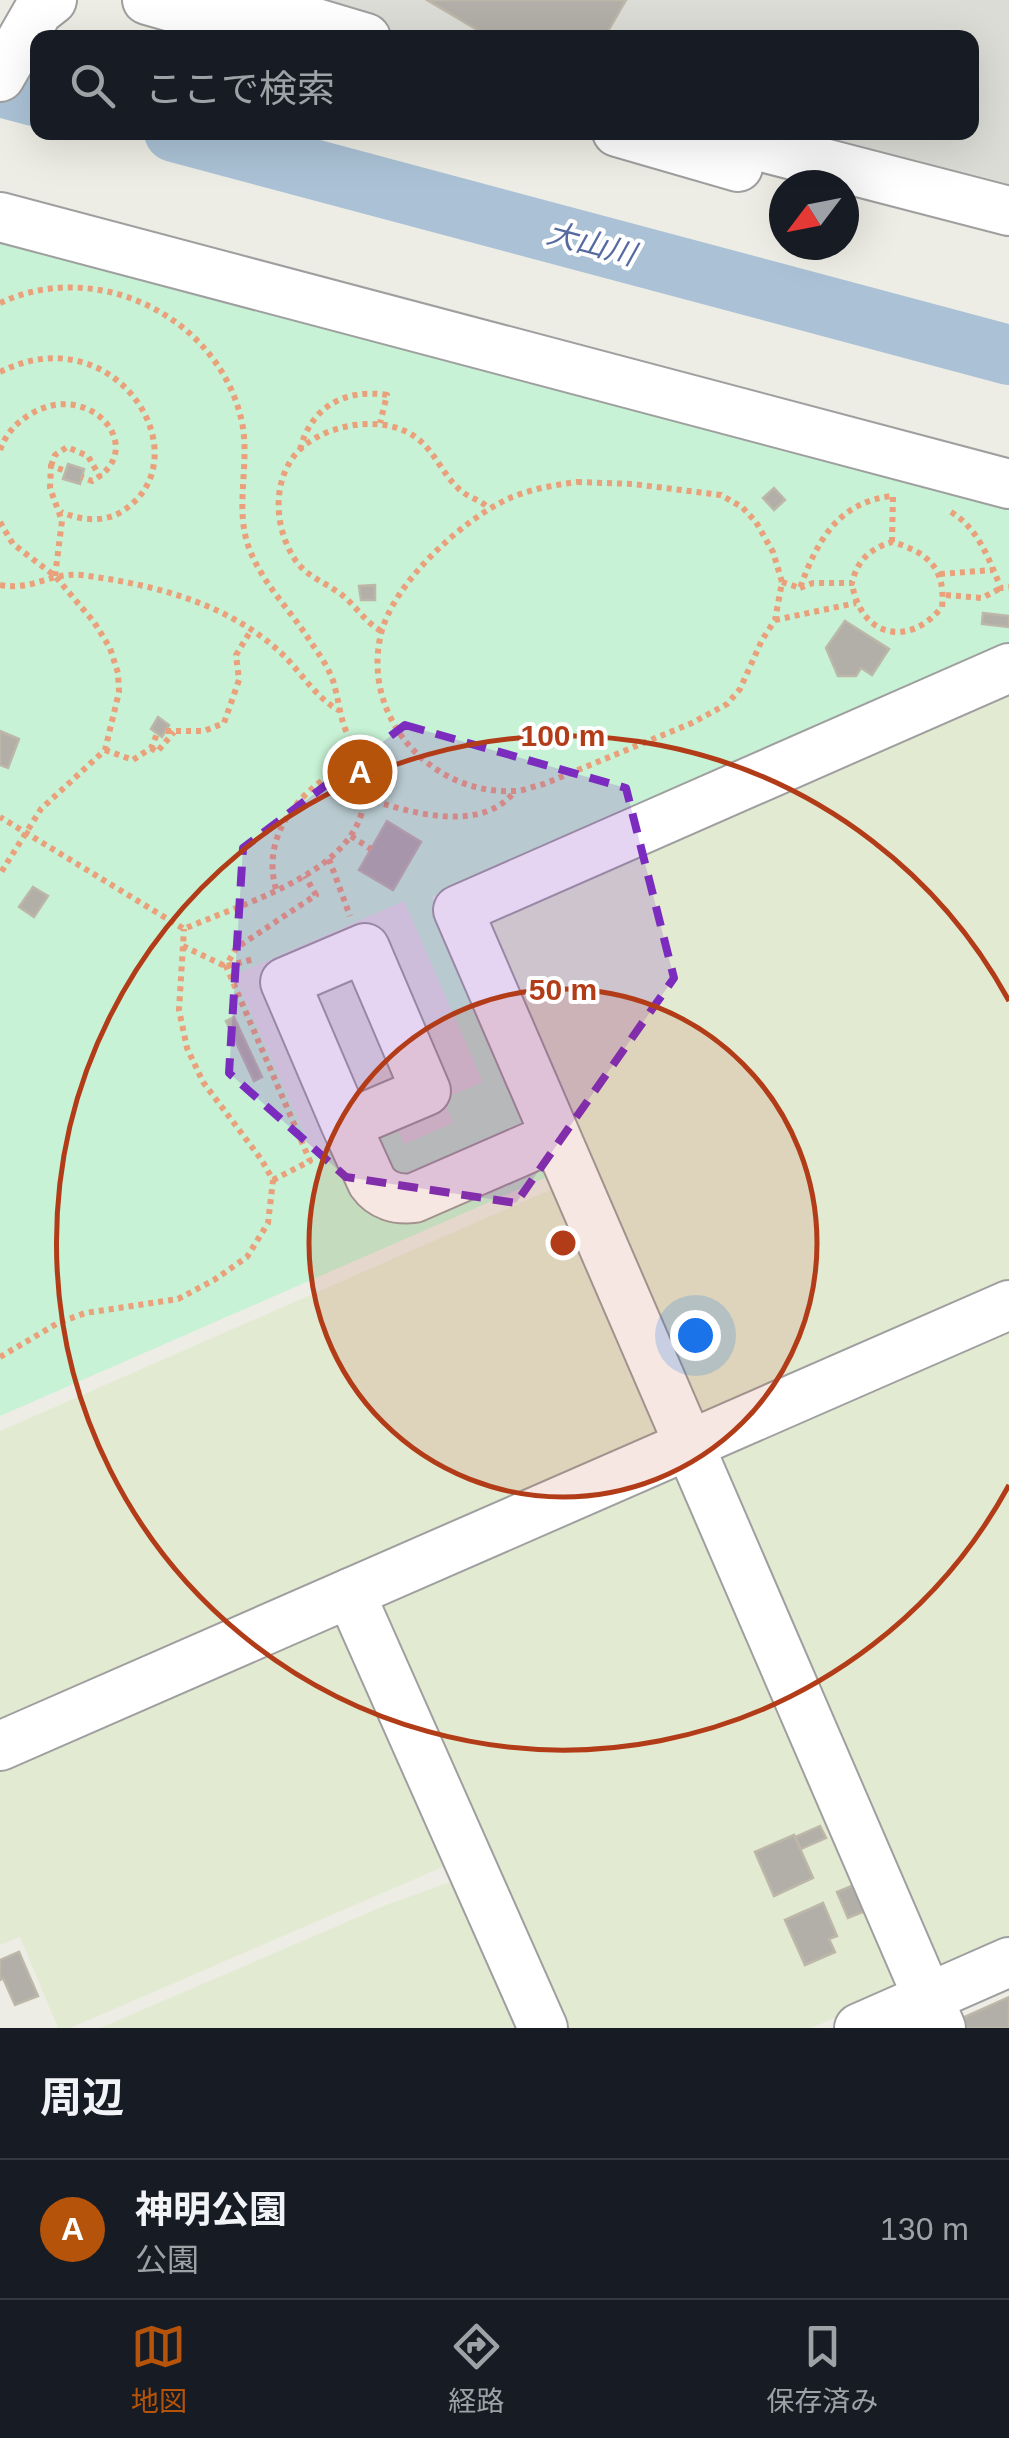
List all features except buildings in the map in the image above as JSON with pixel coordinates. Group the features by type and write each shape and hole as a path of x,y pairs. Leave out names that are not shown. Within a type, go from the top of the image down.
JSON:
{"street":[{"path":"147,0 252,30"},
{"path":"240,0 339,30"},
{"path":"0,76 45,6"},
{"path":"644,140 769,176"},
{"path":"735,140 1009,211"},
{"path":"859,201 1009,244"},
{"path":"0,217 1009,484"},
{"path":"934,2013 458,910 1009,668"},
{"path":"346,1124 372,1182 382,1193 404,1199 554,1137"},
{"path":"0,1746 1009,1305"},
{"path":"350,1593 542,2028"},
{"path":"859,2028 934,2013 1009,1962"}],"path":[{"path":"0,303 54,287 109,292 158,308 199,342 230,387 240,416 246,450 242,510 246,541 269,587 310,641 335,684 338,710 366,782 366,798 352,836 317,868 184,929"},
{"path":"0,372 34,359 88,363 120,380 146,417 153,450 152,471 143,493 116,516 74,518 61,512"},
{"path":"380,423 387,395 356,393 314,416 284,477 278,507 283,538 306,574 344,596 371,626 381,631"},
{"path":"0,450 18,422 38,409 53,404 78,404 95,411 114,437 116,451 113,463 100,477 92,481 82,477"},
{"path":"299,451 334,430 352,424 380,423 418,438 432,451 457,488 489,509"},
{"path":"55,576 61,512 50,488 55,455 67,447 88,456 100,477"},
{"path":"51,466 66,472"},
{"path":"577,482 720,494 742,507 756,522 782,582 774,620 740,689 727,704 666,734 544,784 515,791 450,779 421,761 391,721 378,680 381,631 416,573 447,540 489,509 532,490 577,482"},
{"path":"892,542 893,496"},
{"path":"800,588 811,557 834,521 868,501 908,497"},
{"path":"940,506 970,528 1005,587 982,598 946,594"},
{"path":"0,522 14,544 55,576 94,622 110,648 118,672 119,692 105,750 41,809 0,874"},
{"path":"892,542 921,552 932,560 940,574 942,607 913,631 894,632 878,627 864,618 856,603 852,584 855,570 866,555 892,542"},
{"path":"940,574 993,570"},
{"path":"0,586 33,586 55,576 76,575 172,592 206,606 276,648 320,700 338,710"},
{"path":"782,582 800,588 813,583 852,584"},
{"path":"774,620 856,603"},
{"path":"150,748 157,752 171,731 204,731 224,723 239,680 236,656 250,632"},
{"path":"105,750 133,760 150,748 156,734"},
{"path":"276,889 270,870 277,836 286,817 310,788 358,760"},
{"path":"366,798 408,812 476,816 504,806 515,791"},
{"path":"0,817 184,929"},
{"path":"352,836 371,849"},
{"path":"0,1357 58,1323 86,1313 178,1298 214,1280 248,1257 268,1223 272,1180 261,1159 203,1082 187,1048 179,1010 184,929"},
{"path":"183,946 224,966"}],"highlighted area":[{"path":"405,725 626,788 674,978 516,1203 346,1177 229,1073 243,848"}],"shaded area":[{"path":"179,0 1009,0 1009,233 859,191 859,170 783,170 675,140 979,140 979,30 287,30"},
{"path":"404,901 483,1082 443,1099 453,1123 404,1144 394,1121 314,1155 234,975"}],"green space":[{"path":"0,227 1009,500 1009,647 432,897 532,1120 549,1176 0,1416"},
{"path":"1009,682 1009,1288 707,1420 688,1414 482,915"},
{"path":"559,1186 662,1423 656,1441 0,1727 0,1431"},
{"path":"1009,1325 1009,1941 943,1970 927,1960 713,1465 720,1452"},
{"path":"672,1473 686,1476 900,1970 893,1993 811,2028 557,2028 372,1604"},
{"path":"342,1616 445,1866 70,2028 58,2028 20,1937 0,1945 0,1766"},
{"path":"459,1879 532,2028 100,2028 386,1905"}],"waterway":[{"name":"大山川","path":"0,87 30,95"},
{"name":"大山川","path":"204,140 1009,355"}],"place":[{"name":"神明公園","path":"360,772"}]}
